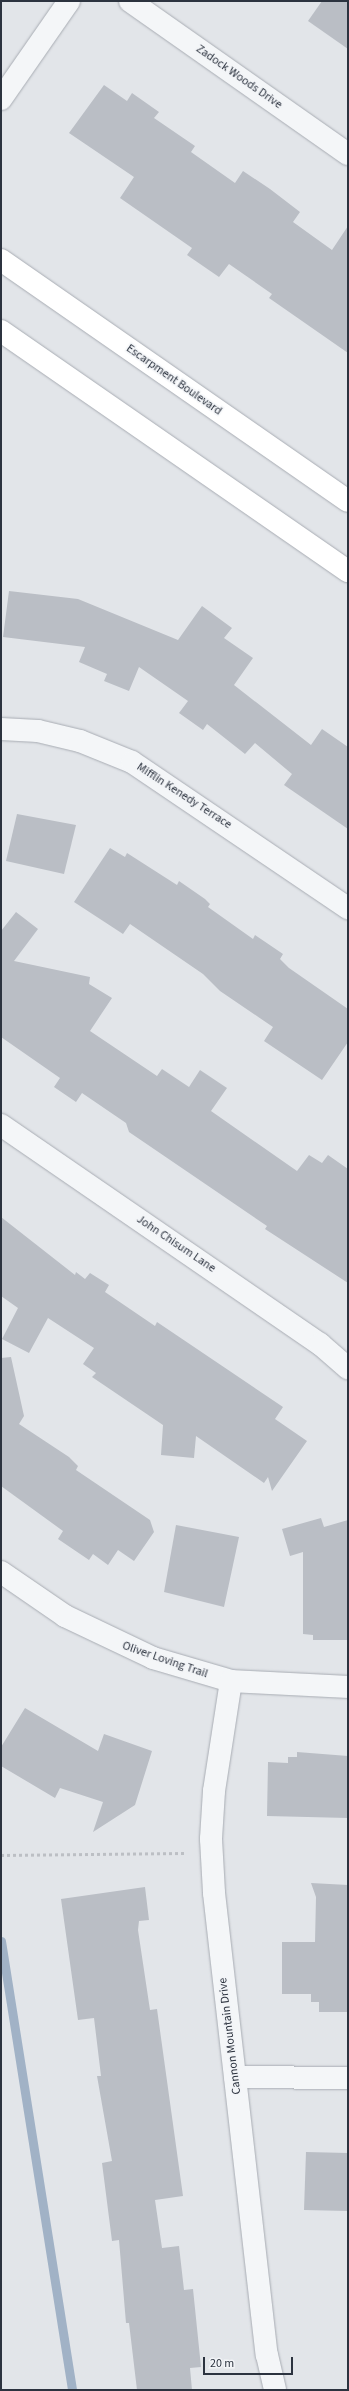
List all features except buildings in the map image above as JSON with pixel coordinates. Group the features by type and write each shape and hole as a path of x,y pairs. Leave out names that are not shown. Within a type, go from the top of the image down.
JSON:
{"main road":[{"name":"Escarpment Boulevard","path":"1,260 348,501"},
{"path":"1,331 348,571"}],"street":[{"path":"1,99 69,1"},
{"name":"Zadock Woods Drive","path":"130,1 348,154"},
{"name":"Mifflin Kenedy Terrace","path":"1,729 38,731 80,741 132,762 348,908"},
{"name":"John Chisum Lane","path":"1,1124 320,1344 348,1368"},
{"name":"Oliver Loving Trail","path":"1,1572 65,1616 119,1644 231,1681 348,1687"},
{"name":"Cannon Mountain Drive","path":"231,1681 211,1839 235,2078 267,2355 275,2390"},
{"path":"235,2078 348,2078"}],"path":[{"path":"1,1854 177,1853"}],"waterway":[{"path":"1,1941 72,2390"}]}
